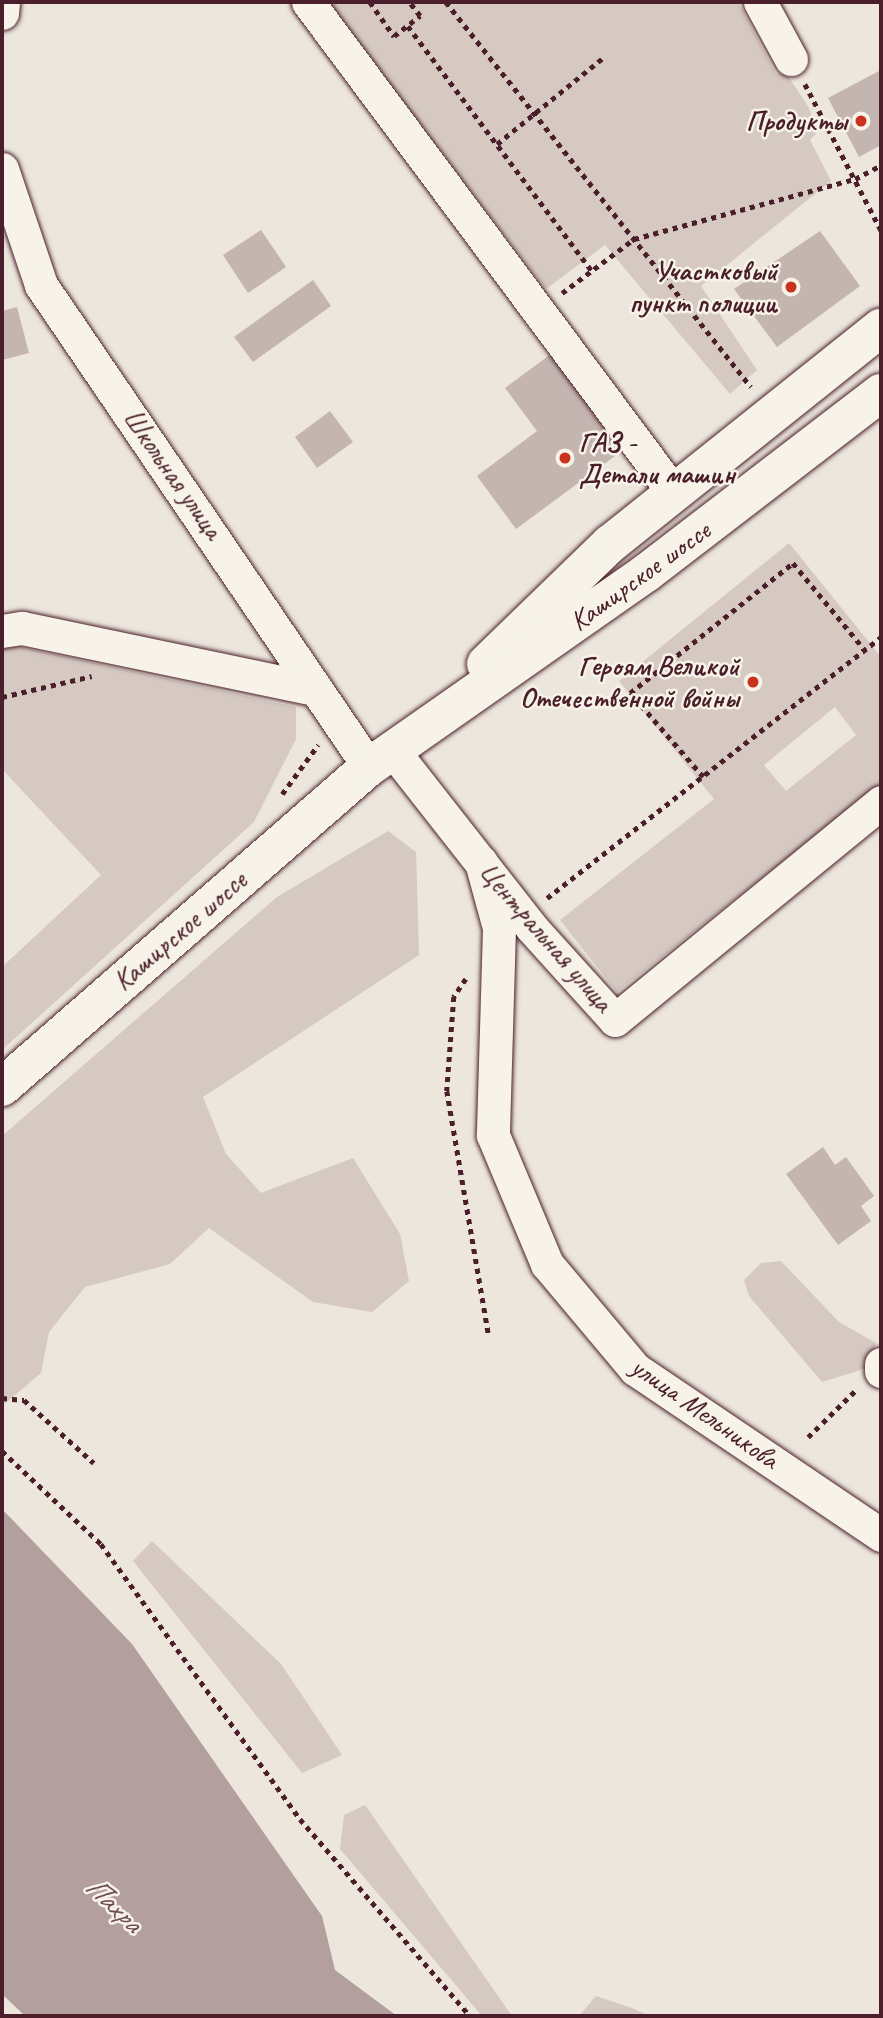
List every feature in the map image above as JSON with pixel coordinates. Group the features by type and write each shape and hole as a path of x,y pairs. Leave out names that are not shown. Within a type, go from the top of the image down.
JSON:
{"main road":[{"name":"Каширское шоссе","path":"2,1087 381,759 610,544 881,328"},
{"name":"Каширское шоссе","path":"381,759 646,573 881,393"}],"street":[{"path":"2,13 4,2"},
{"path":"309,2 674,493"},
{"path":"760,2 791,59"},
{"name":"Школьная улица","path":"2,169 41,285 231,556 314,689 381,759"},
{"path":"2,631 22,628 314,689"},
{"name":"Центральная улица","path":"381,759 481,862 615,1020 881,802"},
{"name":"улица Мельникова","path":"481,862 499,928 493,1135 547,1264 635,1369 881,1535"}],"path":[{"path":"370,2 394,36 420,16 411,3"},
{"path":"446,2 752,388"},
{"path":"408,26 592,271"},
{"path":"496,144 603,58"},
{"path":"791,59 881,230"},
{"path":"539,311 634,239 855,179 881,164"},
{"path":"703,777 630,693 793,563 865,650"},
{"path":"538,905 881,637"},
{"path":"808,1437 881,1367"},
{"path":"2,1398 24,1400 94,1463"},
{"path":"2,1451 101,1544 300,1819 470,2016"}],"shaded area":[{"path":"327,2 738,2 776,74 786,73 809,108 816,134 810,140 831,181 701,286 757,370 730,394 605,245 546,289"},
{"path":"789,543 881,657 881,784 617,992 560,920 714,799 619,681","holes":["835,707 856,735 786,791 764,765"]},
{"path":"2,643 296,707 296,739 254,822 2,1050 2,967 101,875 2,769"},
{"path":"388,831 416,852 419,955 203,1097 226,1154 261,1193 353,1158 400,1234 409,1281 372,1312 313,1302 209,1228 170,1264 85,1287 49,1332 41,1373 2,1406 2,1136 277,897"},
{"path":"781,1261 839,1322 876,1343 867,1368 822,1382 749,1296 744,1280 761,1263"},
{"path":"152,1541 281,1664 342,1755 302,1773 133,1561"},
{"path":"365,1805 512,2016 482,2016 340,1849 344,1815"},
{"path":"596,1996 632,2008 650,2016 579,2016"}],"water":[{"name":"Пахра","path":"2,1509 132,1644 322,1916 335,1970 397,2016 25,2016 2,1994"}],"building":[{"name":"Продукты","path":"881,70 881,145 859,157 828,98"},
{"path":"261,230 286,267 248,293 223,255"},
{"path":"820,231 860,286 777,347 734,289"},
{"path":"313,280 331,306 253,362 234,337"},
{"path":"17,307 29,353 2,360 2,311"},
{"path":"551,354 623,450 516,529 477,476 537,431 505,388"},
{"path":"330,411 353,442 317,468 295,437"},
{"path":"823,1147 835,1165 846,1157 874,1196 861,1206 871,1221 838,1245 786,1174"}],"place":[{"name":"Продукты","path":"861,121"},
{"name":"Участковый пункт полиции","path":"791,287"},
{"name":"ГАЗ - Детали машин","path":"565,458"},
{"name":"Героям Великой Отечественной войны","path":"753,682"}]}
